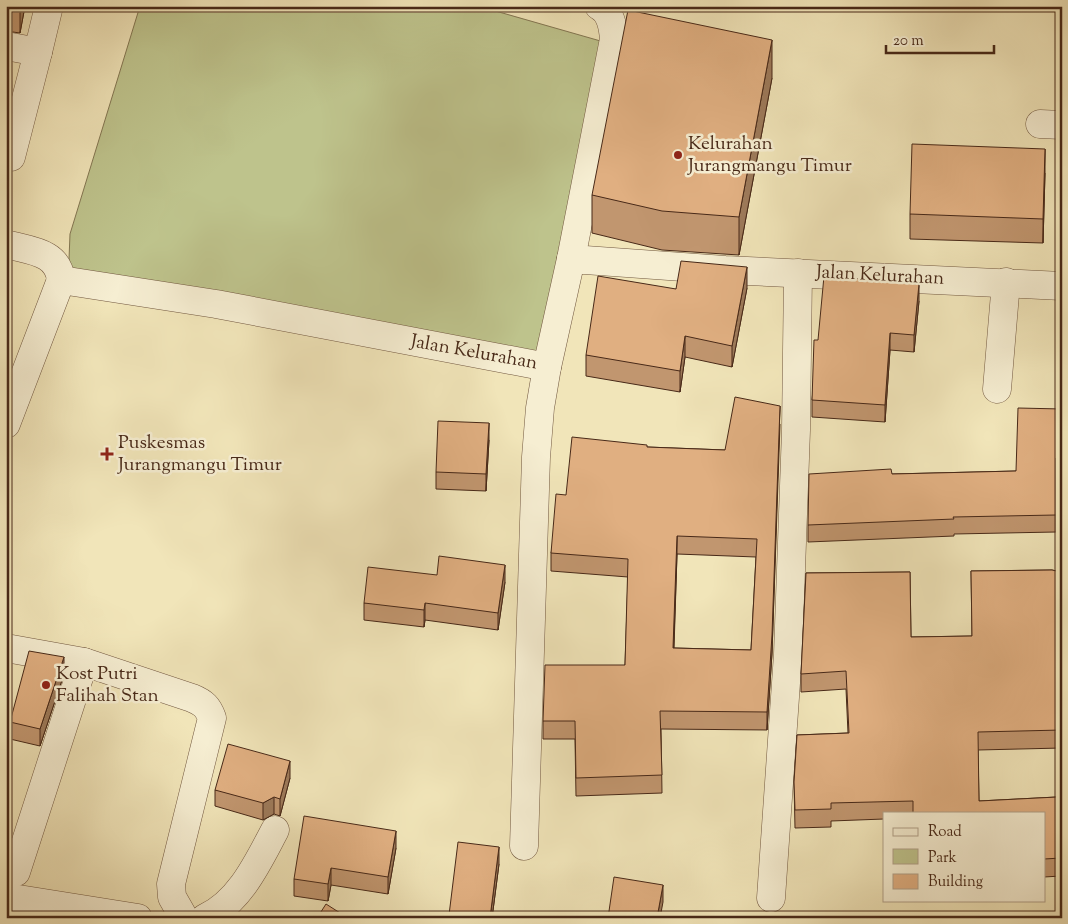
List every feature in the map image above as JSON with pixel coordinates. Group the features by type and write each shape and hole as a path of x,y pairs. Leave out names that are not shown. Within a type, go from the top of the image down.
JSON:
{"street":[{"path":"11,157 49,6"},
{"path":"571,259 614,39 613,24 603,8 599,6"},
{"path":"6,46 38,52"},
{"path":"6,244 53,259 67,281 8,414"},
{"name":"Jalan Kelurahan","path":"67,281 216,304 547,367 571,259 798,273 1062,286"},
{"path":"771,898 788,654 796,430 798,273"},
{"path":"997,389 1006,282"},
{"path":"524,846 536,457 540,408 547,367"},
{"path":"6,648 84,662 198,700 209,709 212,718 172,884 172,897 184,918"},
{"path":"16,872 84,662"},
{"path":"205,918 216,913 248,880 275,830"},
{"path":"6,897 138,918"}],"green space":[{"path":"140,6 478,6 611,44 542,372 68,285 70,234"}],"building":[{"path":"6,6 21,6 20,11 6,8"},
{"name":"Kelurahan Jurangmangu Timur","path":"628,10 772,40 739,217 662,211 592,195"},
{"path":"912,144 1045,149 1043,219 910,214"},
{"path":"681,261 747,267 732,346 685,336 680,371 586,355 598,276 676,289"},
{"path":"824,276 919,284 914,335 890,333 885,405 812,400 814,340 818,340"},
{"path":"735,397 780,406 772,635 767,712 660,711 662,775 576,778 575,721 543,721 545,665 625,665 628,559 551,553 556,494 566,495 572,437 647,445 647,447 725,450","holes":["677,536 757,539 751,650 673,648"]},
{"path":"1018,408 1062,409 1062,458 1056,458 1056,515 953,517 954,519 808,525 809,474 891,469 892,474 1016,471"},
{"path":"438,421 489,423 486,474 436,472"},
{"path":"439,556 505,565 498,613 425,603 424,610 364,603 368,567 437,575"},
{"path":"1052,570 1061,572 1062,730 978,732 979,801 1057,797 1061,858 1046,859 1046,812 913,812 913,801 831,803 831,809 795,810 794,782 797,735 849,733 846,671 801,674 806,573 910,572 911,637 972,636 971,571"},
{"path":"29,651 64,657 40,729 10,722"},
{"path":"228,744 290,761 280,799 274,797 263,803 215,790"},
{"path":"304,816 396,831 388,877 331,868 328,884 294,879"},
{"path":"458,842 499,847 490,918 449,915"},
{"path":"614,877 663,885 657,918 608,918"},
{"path":"326,904 348,918 317,918"}],"place":[{"name":"Kelurahan Jurangmangu Timur","path":"678,155"},
{"name":"Puskesmas Jurangmangu Timur","path":"107,454"},
{"name":"Kost Putri Falihah Stan","path":"46,685"}]}
